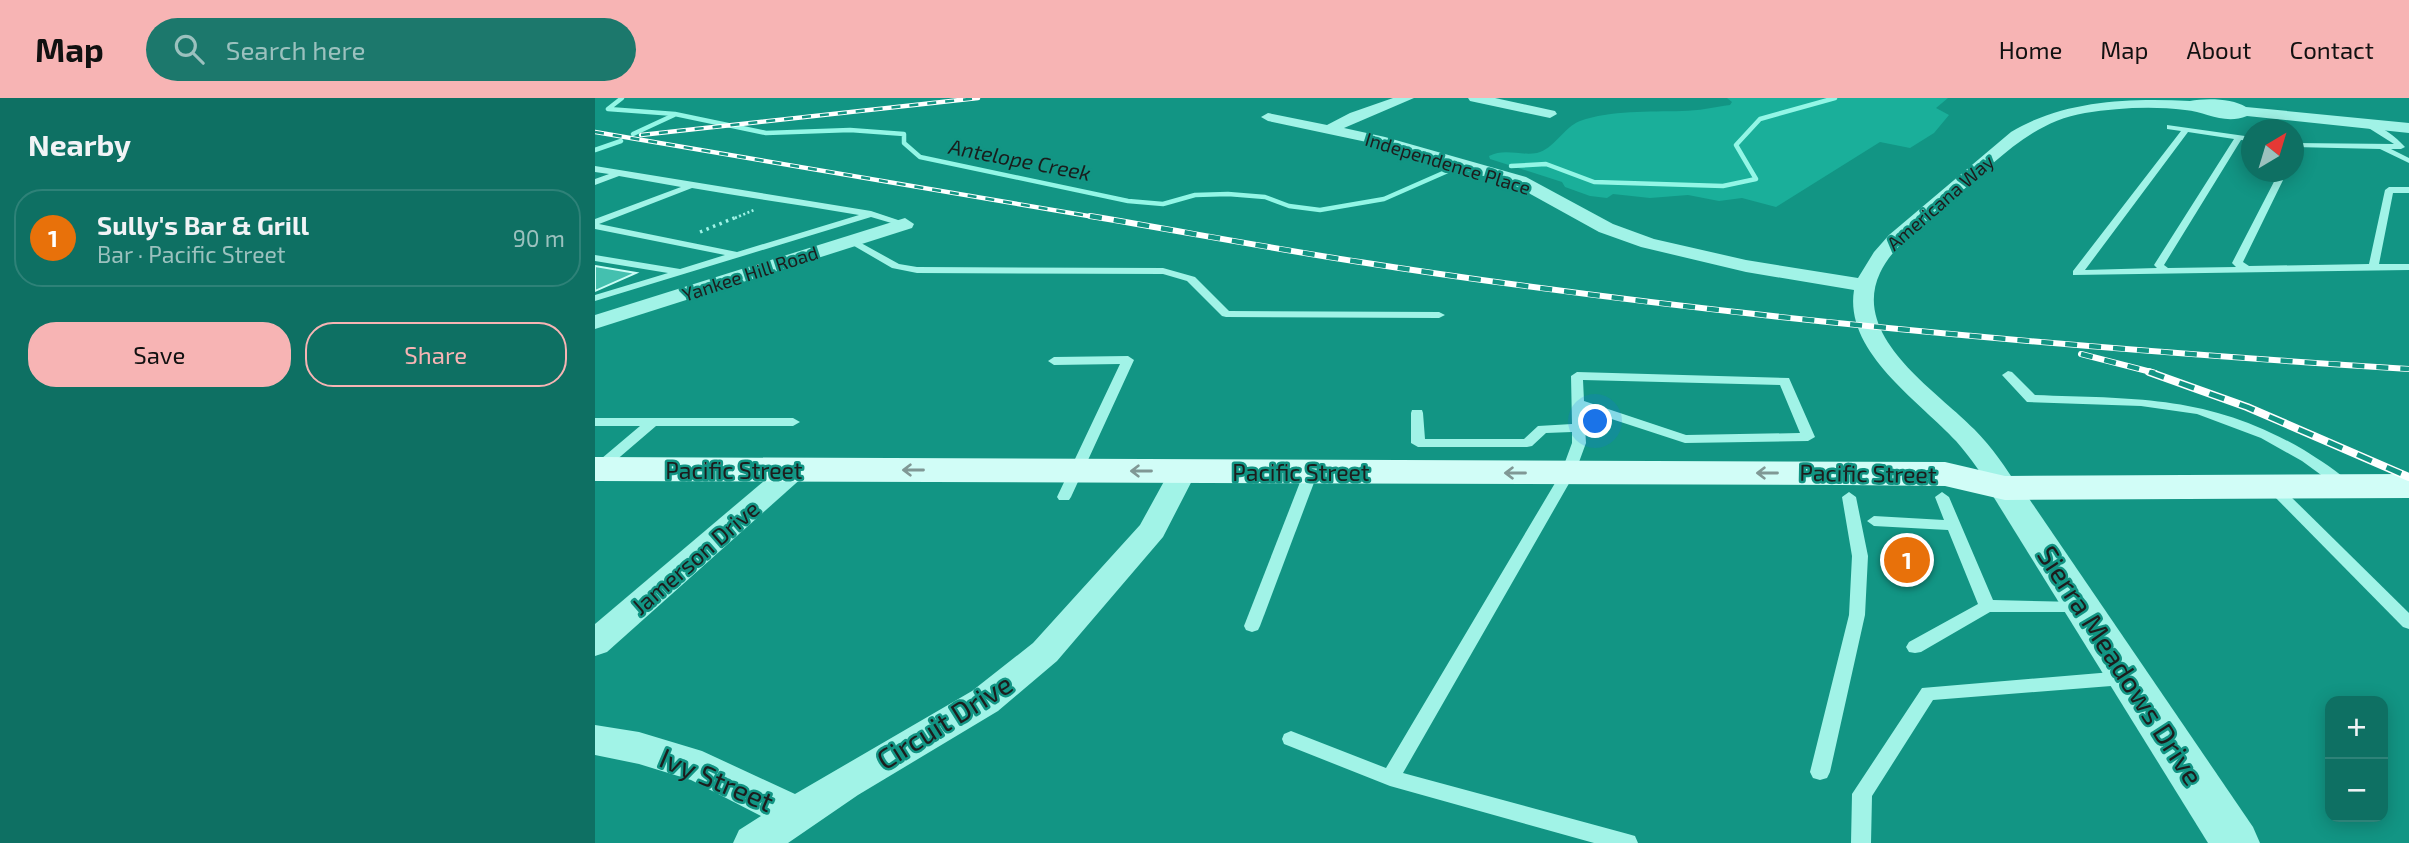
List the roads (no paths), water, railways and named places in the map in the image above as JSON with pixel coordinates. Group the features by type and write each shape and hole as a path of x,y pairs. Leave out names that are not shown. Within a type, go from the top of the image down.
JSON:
{"main road":[{"name":"Pacific Street","path":"596,476 780,483 1561,486 1945,474 2005,488 2409,486"},
{"name":"Pacific Street","path":"1561,486 1861,509 1947,511 1973,497 2005,488"}],"street":[{"path":"1329,130 1355,116 1407,98"},
{"path":"1475,98 1550,114"},
{"name":"Americana Way","path":"1864,285 1879,255 1887,246 2017,135 2040,120 2080,109 2197,102 2219,114 2239,114 2243,111 2409,128"},
{"name":"Independence Place","path":"1268,117 1421,151 1520,181 1607,228 1648,243 1746,266 1864,285"},
{"name":"Yankee Hill Road","path":"595,323 905,224"},
{"path":"1864,285 1866,316 1875,340 1889,361 1973,443 2005,488"},
{"name":"Jamerson Drive","path":"595,643 780,483"},
{"name":"Circuit Drive","path":"754,843 844,783 985,701 1045,652 1152,530 1176,484"},
{"name":"Sierra Meadows Drive","path":"2005,488 2235,843"},
{"name":"Ivy Street","path":"595,740 639,748 702,767 797,814"}],"lane":[{"path":"2304,147 2401,147 2370,125"},
{"path":"2165,271 2159,264 2239,137 2170,127"},
{"path":"2186,130 2077,273 2409,267"},
{"path":"2380,147 2409,161"},
{"path":"595,169 751,196 781,198 871,214 905,224"},
{"path":"595,182 620,173"},
{"path":"2246,270 2237,263 2278,182"},
{"path":"595,224 693,186"},
{"path":"2373,267 2389,190 2409,190"},
{"path":"595,298 871,214"},
{"path":"595,224 738,255"},
{"path":"852,241 896,266 917,270 1163,271 1191,279 1226,314 1439,316"},
{"path":"595,258 681,272"},
{"path":"702,265 726,281"},
{"path":"1054,361 1128,360 1070,484"},
{"path":"2008,375 2031,399 2175,405 2224,419 2307,457 2346,487"},
{"path":"1390,778 1561,486 1579,443 1577,403 1577,376 1785,381 1808,437 1685,439 1577,403"},
{"path":"1417,413 1418,443 1527,443 1543,429 1578,428"},
{"path":"595,422 793,422"},
{"path":"596,476 653,422"},
{"path":"1252,626 1306,485"},
{"path":"2273,487 2409,623"},
{"path":"1820,772 1857,615 1861,509"},
{"path":"1947,511 1987,606"},
{"path":"1915,646 1987,606 2084,608"},
{"path":"1861,843 1861,794 1928,693 2129,678"},
{"path":"1291,739 1390,778 1628,843"}],"waterway":[{"name":"Antelope Creek","path":"622,98 608,109 675,114 766,133 850,130 904,134 904,143 920,157 1128,201 1163,204 1195,195 1228,194 1265,197 1289,206 1320,210 1384,199 1450,170"},
{"name":"Antelope Creek","path":"1511,166 1546,164 1594,182 1723,186 1756,179 1736,145 1760,119 1835,98"},
{"path":"633,134 674,115"},
{"path":"595,150 621,141"}],"railway":[{"path":"641,135 978,98"},
{"path":"595,132 1100,218"},
{"path":"1090,216 1360,262 1752,314 2014,340 2409,369"},
{"path":"2081,354 2155,373"},
{"path":"2149,372 2247,407 2409,477"}],"place":[{"name":"Sully's Bar & Grill","path":"1907,560"}]}
